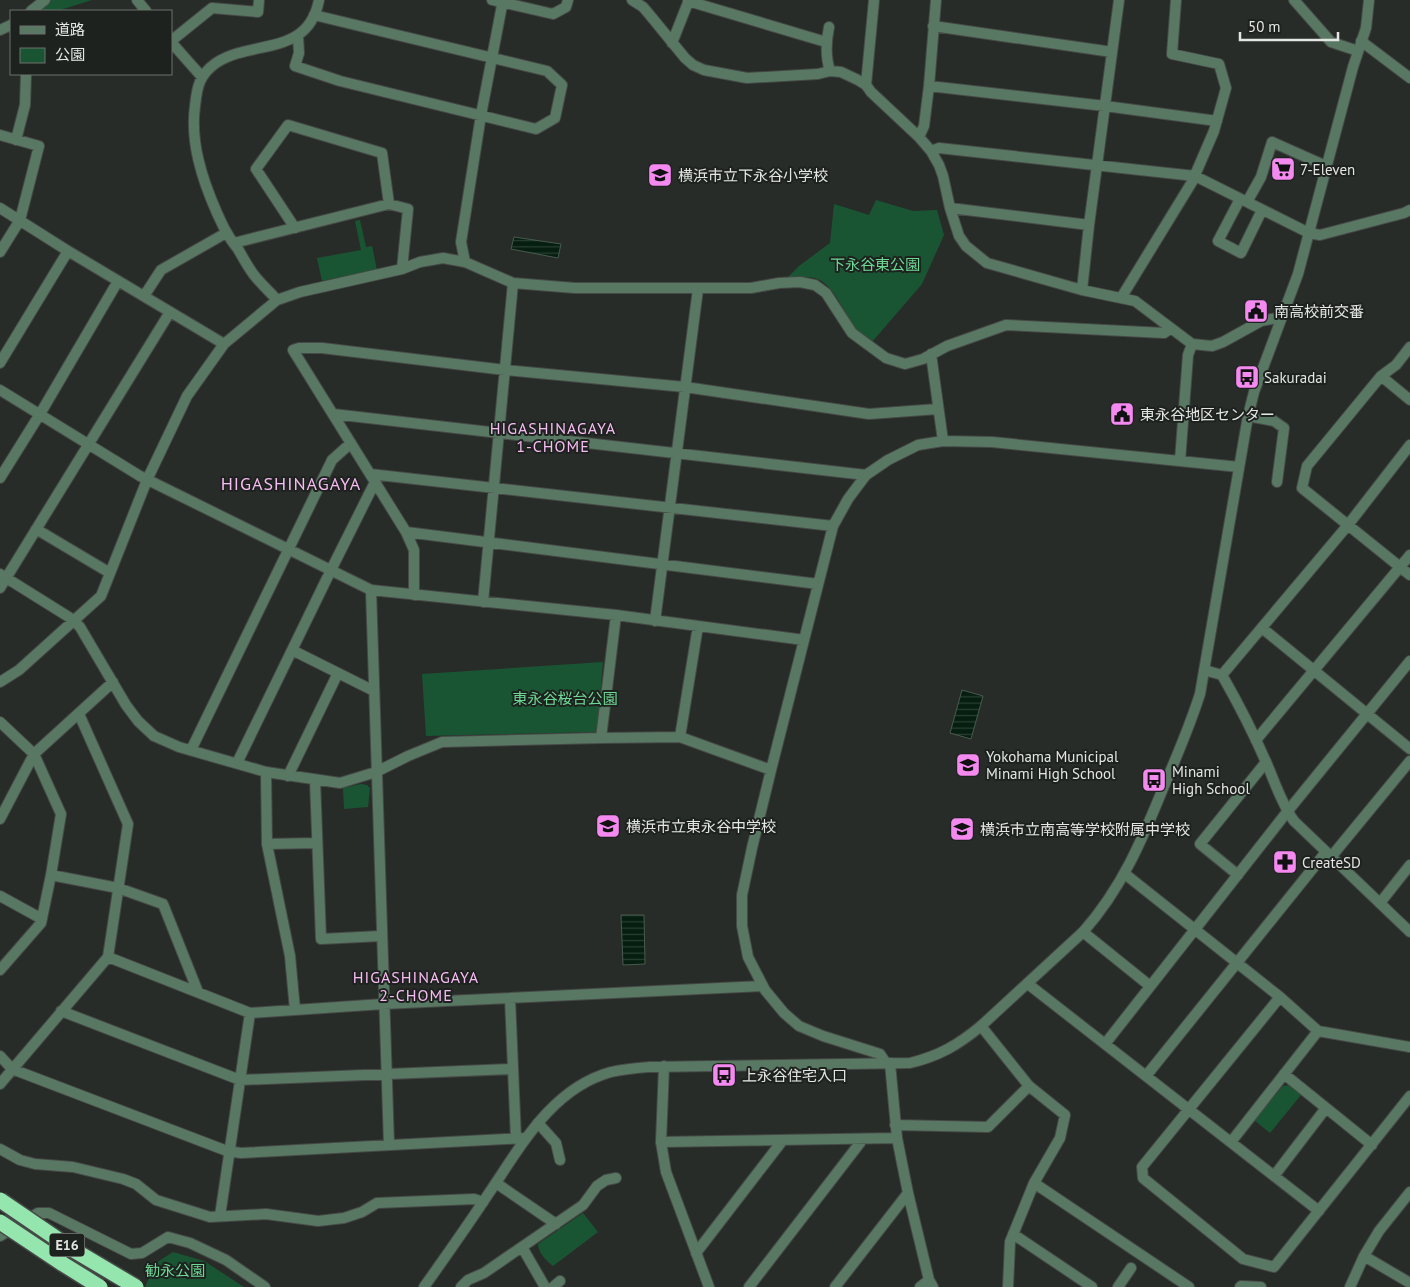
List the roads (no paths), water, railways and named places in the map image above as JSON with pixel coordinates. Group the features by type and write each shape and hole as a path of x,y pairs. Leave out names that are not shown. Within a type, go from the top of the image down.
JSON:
{"highway":[{"name":"E16","path":"0,1200 72,1249 136,1287"},
{"name":"E16","path":"0,1222 100,1287"}],"street":[{"path":"32,10 45,0"},
{"path":"137,0 145,10"},
{"path":"172,41 212,8 258,12 259,0"},
{"path":"277,300 253,274 226,233 203,178 194,142 193,116 197,85 202,77 216,64 236,54 281,43 298,36 309,25 318,9 319,0"},
{"path":"492,0 553,14 566,7 568,0"},
{"path":"634,0 643,7 685,58 704,70 746,78 818,74 830,70 841,72 866,85 931,151 939,165 959,236 966,246 987,263 1082,290 1135,301 1192,344 1212,346 1261,321 1282,317"},
{"path":"866,85 874,0"},
{"path":"919,137 924,126 936,0"},
{"path":"1082,290 1119,0"},
{"path":"1121,298 1195,176 1217,121 1226,88 1219,64 1172,54 1176,0 1172,0"},
{"path":"1294,0 1332,42 1359,46 1410,78"},
{"path":"424,1287 496,1183 521,1138 560,1100 576,1088 611,1072 630,1068 910,1063 928,1059 958,1044 981,1026 1083,932 1102,910 1125,874 1152,816 1192,720 1200,694 1248,416 1256,385 1298,274 1359,46 1366,28 1369,0"},
{"path":"465,262 462,242 481,115 503,1"},
{"path":"672,43 689,1 826,42"},
{"path":"298,36 299,53 295,66 350,84 536,129 555,118 562,85 547,71 314,15"},
{"path":"933,26 1112,52"},
{"path":"829,27 826,42 827,62 830,70"},
{"path":"172,43 202,77"},
{"path":"16,140 25,106 26,75"},
{"path":"928,86 1217,121"},
{"path":"295,228 256,169 288,125 382,153 390,204"},
{"path":"0,135 39,146 20,220 0,252"},
{"path":"1262,210 1241,253 1218,241 1243,200 1261,178 1272,142 1326,166"},
{"path":"931,151 939,148 1195,176 1309,233 1320,235 1410,210"},
{"path":"234,244 390,204 408,209 402,269"},
{"path":"0,208 224,344"},
{"path":"950,208 1089,225"},
{"path":"144,296 161,270 226,233"},
{"path":"0,363 68,251"},
{"path":"0,682 19,670 101,596 147,480 187,396 224,344 277,300 300,292 443,258 465,262 513,283 575,288 751,288 779,283 800,282 815,285 826,293 852,333 886,358 905,364 923,359 947,346 1006,326 1164,333 1170,329"},
{"path":"0,478 118,281"},
{"path":"484,602 513,283"},
{"path":"655,621 698,289"},
{"path":"0,588 3,576 36,529 170,312"},
{"path":"1180,461 1188,355 1192,344"},
{"path":"1410,347 1396,365 1381,376 1307,466 1302,488 1410,575"},
{"path":"414,595 414,550 406,532 293,350 299,348 322,348 505,370 685,387 869,414 938,409"},
{"path":"931,354 943,441"},
{"path":"1381,376 1410,400"},
{"path":"0,390 147,480 371,590 616,615 804,640"},
{"path":"333,414 866,475"},
{"path":"1248,416 1274,421 1284,428 1277,482"},
{"path":"920,1287 931,1283 908,1193 897,1138 888,1063 880,1054 822,1036 799,1026 784,1013 763,986 748,957 742,926 742,895 752,848 833,526 848,499 866,475 888,460 918,445 943,441 992,442 1239,467"},
{"path":"191,750 332,460 351,443"},
{"path":"1222,675 1348,525 1410,445"},
{"path":"372,478 494,488 833,526"},
{"path":"237,763 372,478"},
{"path":"36,529 110,573"},
{"path":"406,532 818,584"},
{"path":"1256,740 1410,555"},
{"path":"3,576 74,621 80,627 126,705 138,721 154,736 179,747 266,772 340,783 376,772 442,742 680,737 771,770"},
{"path":"371,590 388,1145"},
{"path":"601,738 616,615"},
{"path":"680,737 698,626"},
{"path":"1262,628 1410,749"},
{"path":"292,650 374,691"},
{"path":"1105,1044 1287,812 1410,661"},
{"path":"1204,670 1222,675 1240,705 1287,812 1294,821 1410,932"},
{"path":"288,776 338,673"},
{"path":"0,819 34,754 113,682"},
{"path":"0,1084 108,957 128,824 79,714"},
{"path":"0,722 34,754 61,814 41,923 0,970"},
{"path":"1146,1076 1237,963 1410,761"},
{"path":"1238,875 1200,844 1266,762"},
{"path":"266,772 267,844 290,956 295,1010"},
{"path":"315,780 321,939 381,936"},
{"path":"267,844 316,843"},
{"path":"1380,903 1410,865"},
{"path":"1125,874 1280,997 1318,1031 1410,1046"},
{"path":"51,875 118,888 163,904 198,992"},
{"path":"0,896 42,919"},
{"path":"1083,932 1150,986"},
{"path":"108,957 250,1013 383,1004 763,986"},
{"path":"1028,984 1319,1211"},
{"path":"1280,997 1142,1167 1143,1178 1243,1259 1274,1268 1410,1096"},
{"path":"510,998 512,1068 521,1138"},
{"path":"61,1012 240,1080 512,1068"},
{"path":"220,1216 250,1013"},
{"path":"981,1026 1029,1086 1065,1115 1060,1138 1034,1183 1010,1242 1008,1287"},
{"path":"1231,1142 1318,1031"},
{"path":"0,1056 12,1069 230,1151 241,1153 521,1138"},
{"path":"664,1066 661,1142 666,1172 710,1287"},
{"path":"1284,1074 1372,1145"},
{"path":"895,1125 988,1127 1029,1086"},
{"path":"1274,1176 1326,1108"},
{"path":"538,1123 556,1143 560,1160"},
{"path":"661,1142 897,1138"},
{"path":"748,1287 863,1139"},
{"path":"696,1253 783,1140"},
{"path":"0,1149 20,1160 35,1164 74,1167 123,1179 136,1184 156,1200 210,1217 266,1214 318,1221 344,1218 362,1212 377,1203 474,1199 483,1202"},
{"path":"462,1287 468,1280 484,1273 583,1205 597,1186 606,1180 616,1178"},
{"path":"496,1183 556,1224"},
{"path":"1034,1183 1189,1287"},
{"path":"1350,1287 1364,1256 1379,1231 1410,1192"},
{"path":"835,1287 908,1193"},
{"path":"0,1236 38,1213 49,1213 131,1254 142,1254 168,1237 190,1243 226,1260 266,1287"},
{"path":"1013,1234 1092,1287"},
{"path":"522,1247 546,1287"},
{"path":"1364,1256 1410,1283"},
{"path":"1118,1287 1131,1268"},
{"path":"1240,1287 1261,1287"}],"place":[{"name":"7-Eleven","path":"1283,169"},
{"name":"横浜市立下永谷小学校","path":"660,175"},
{"name":"南高校前交番","path":"1256,311"},
{"name":"Sakuradai","path":"1247,377"},
{"name":"東永谷地区センター","path":"1122,414"},
{"name":"Yokohama Municipal Minami High School","path":"968,765"},
{"name":"Minami High School","path":"1154,780"},
{"name":"横浜市立東永谷中学校","path":"608,826"},
{"name":"横浜市立南高等学校附属中学校","path":"962,829"},
{"name":"CreateSD","path":"1285,862"},
{"name":"上永谷住宅入口","path":"724,1075"}],"district":[{"name":"HIGASHINAGAYA 1-CHOME","path":"553,437"},
{"name":"HIGASHINAGAYA","path":"291,483"},
{"name":"HIGASHINAGAYA 2-CHOME","path":"416,986"}],"park label":[{"name":"下永谷東公園","path":"875,264"},
{"name":"東永谷桜台公園","path":"565,698"},
{"name":"勧永公園","path":"175,1270"}]}
